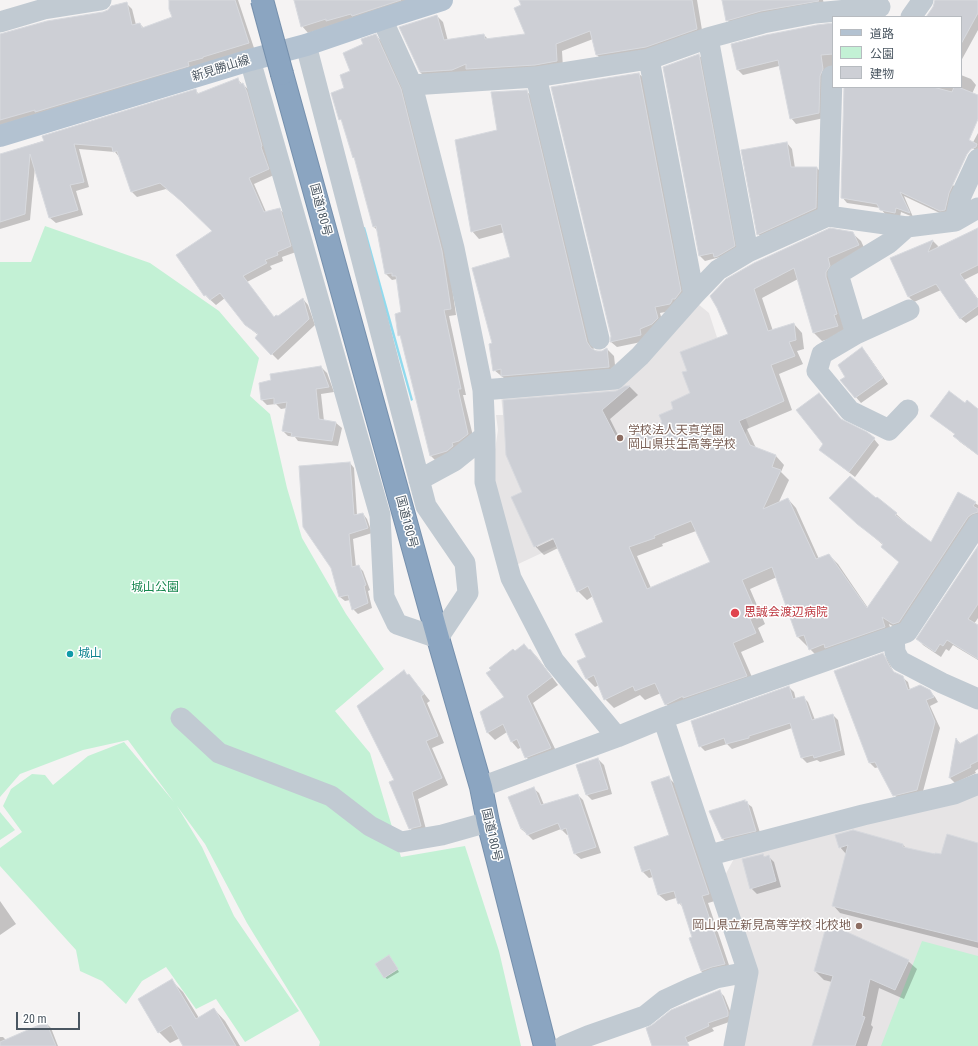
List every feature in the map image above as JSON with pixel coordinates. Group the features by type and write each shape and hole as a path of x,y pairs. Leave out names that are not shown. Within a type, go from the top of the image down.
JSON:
{"highway":[{"name":"国道180号","path":"262,0 438,638 481,787 488,822 544,1046"}],"main road":[{"name":"新見勝山線","path":"0,136 250,60 306,45 382,18 436,1"}],"street":[{"path":"0,22 44,9 101,0"},
{"path":"912,16 924,0"},
{"path":"412,85 536,77 648,59 708,38 763,23 815,13 880,7"},
{"path":"382,18 412,85 454,248 483,390 486,436 485,482 511,578 554,661 617,737"},
{"path":"708,38 748,252"},
{"path":"250,60 380,515 384,598 397,624 438,638 468,593 465,563 426,506 306,45"},
{"path":"648,59 694,295"},
{"path":"828,216 832,76"},
{"path":"536,77 599,339"},
{"path":"955,221 960,198 978,159"},
{"path":"483,390 615,379 640,356 718,270 748,252 828,216 907,227 955,221 978,208"},
{"path":"856,334 838,274 889,243 907,227"},
{"path":"908,410 889,430 850,411 817,371 822,354 856,334 909,310"},
{"path":"419,480 454,461 486,436"},
{"path":"481,787 617,737 663,718 907,632 978,524"},
{"path":"894,637 895,652 900,661 942,683 978,699"},
{"path":"181,718 219,753 331,796 370,826 401,842 442,835 488,822"},
{"path":"663,718 748,972 734,1046"},
{"path":"710,855 863,815 954,794 978,784"},
{"path":"570,1043 645,1016 665,1000 716,978 748,972"}],"shaded area":[{"name":"学校法人天真学園 岡山県共生高等学校","path":"698,304 709,313 730,377 749,427 738,447 734,463 514,566 491,476 498,430 496,415 503,415 501,396 612,385"},
{"name":"岡山県立新見高等学校 北校地","path":"978,792 978,1046 744,1046 756,972 723,879 736,855"}],"green space":[{"name":"城山公園","path":"45,226 150,263 219,311 259,358 250,396 270,414 287,488 302,538 346,614 384,669 335,711 370,753 401,857 465,846 499,951 521,1046 319,1046 320,1042 247,923 205,844 177,806 202,847 234,916 299,1011 245,1042 216,999 196,1009 166,967 142,981 126,1004 102,981 80,971 76,950 0,866 0,848 22,832 3,806 11,789 32,774 45,775 53,785 88,756 124,742 174,802 128,740 83,750 20,774 0,797 0,262 31,262"},
{"path":"0,812 15,830 0,840"},
{"path":"922,941 978,956 978,1046 881,1046"}],"water":[{"path":"365,227 413,400 411,401 362,228"}],"building":[{"path":"169,0 235,0 249,43 188,62 189,66 35,112 35,110 0,120 0,34 47,21 103,12 108,10 111,6 127,2 132,25 140,23 142,28 172,17 169,9"},
{"path":"294,0 401,0 352,16 351,14 326,21 326,19 301,27"},
{"path":"519,0 692,0 697,29 646,47 596,55 590,31 556,44 557,61 535,65 466,69 466,64 452,70 420,72 399,27 437,15 444,40 484,34 485,39 525,34 514,8 521,5"},
{"path":"722,0 819,1 761,11 726,21"},
{"path":"935,0 978,0 978,13 962,42 962,16 927,16 933,7"},
{"path":"832,23 832,54 821,55 823,69 820,76 819,113 790,119 778,60 737,70 731,44 766,35"},
{"path":"376,34 401,89 442,251 451,309 444,310 461,389 458,389 468,434 459,441 452,443 453,446 447,451 430,456 400,335 398,336 395,314 401,312 396,276 392,276 392,273 385,274 376,226 373,227 354,157 353,158 341,119 339,120 331,93 344,88 340,75 350,71 343,53 363,44 361,39"},
{"path":"699,54 735,246 714,257 713,253 699,256 663,67"},
{"path":"639,73 681,291 675,299 672,299 670,304 655,307 658,318 652,324 640,329 641,335 610,342 611,336 551,87"},
{"path":"238,78 240,84 243,83 247,92 262,146 261,147 269,169 249,178 264,212 280,208 291,246 277,252 278,255 265,260 267,263 243,276 274,317 276,315 278,316 303,298 309,319 271,355 255,338 258,334 245,325 220,293 210,300 206,295 204,296 176,255 212,231 160,183 131,192 117,151 113,152 112,147 74,144 84,182 70,185 78,210 49,218 30,154 25,214 0,222 0,154 44,141 42,136 196,89 197,94"},
{"path":"844,88 937,88 952,92 954,88 960,88 978,95 978,119 969,140 977,144 976,147 971,149 967,154 949,193 945,210 940,211 900,192 910,213 896,208 895,213 880,210 877,204 841,198"},
{"path":"527,90 587,342 591,348 596,351 602,351 607,348 609,367 501,376 501,369 493,371 489,344 492,343 472,268 510,257 501,224 471,232 455,140 497,130 491,92"},
{"path":"787,142 791,167 817,167 816,208 757,235 741,150"},
{"path":"830,228 853,232 859,245 828,258 830,266 826,272 826,277 837,314 834,315 838,326 813,333 794,268 754,289 768,331 794,323 796,340 789,342 795,356 771,365 784,401 739,421 750,445 776,455 772,467 781,470 763,509 788,498 816,559 829,554 867,608 899,562 881,547 883,544 857,524 829,498 850,476 876,498 877,497 897,513 895,515 931,542 958,492 976,502 973,506 978,509 978,512 968,517 899,622 893,624 882,617 885,627 825,648 824,644 809,650 804,635 797,637 772,567 742,580 757,615 750,619 756,633 733,643 747,676 683,698 683,696 665,705 655,683 635,691 633,686 604,700 594,675 586,679 577,661 586,657 575,634 603,622 588,586 577,592 553,538 534,547 511,497 522,492 506,455 503,400 616,391 625,386 630,386 602,410 618,441 662,422 659,415 673,409 671,402 690,393 682,372 687,371 680,352 728,334 710,296 726,279 754,263","holes":["691,521 710,562 647,589 629,547 655,538 654,536"]},
{"path":"978,228 978,265 960,274 978,300 978,306 960,319 936,284 908,297 890,258 933,240 928,252"},
{"path":"862,347 883,378 855,398 840,380 845,377 838,365"},
{"path":"321,366 329,387 316,389 319,419 336,422 332,441 291,436 292,433 282,431 287,402 274,404 274,398 261,400 259,383 271,380 270,374"},
{"path":"949,391 965,403 967,400 978,409 978,455 953,436 955,434 930,416"},
{"path":"819,393 841,419 867,432 875,438 849,472 819,450 823,444 796,410"},
{"path":"350,462 354,515 363,513 368,528 349,534 352,567 359,565 366,585 364,586 368,603 352,610 348,595 339,597 331,568 303,527 299,466"},
{"path":"978,546 978,604 968,619 978,625 978,659 947,640 943,646 940,644 935,652 916,639"},
{"path":"524,644 529,650 530,649 552,677 527,696 551,748 525,758 517,739 511,742 503,724 487,733 480,712 504,697 486,673 491,670 489,668 513,649 515,651"},
{"path":"883,653 894,672 903,676 908,690 920,685 930,690 934,697 926,700 935,722 917,790 893,796 875,762 869,763 834,671"},
{"path":"404,670 407,675 409,674 424,694 421,696 438,736 426,741 442,778 412,792 421,826 409,829 389,782 394,780 357,706"},
{"path":"789,686 793,699 804,696 812,720 833,714 841,750 814,758 813,755 801,758 790,723 749,736 749,738 726,744 724,738 699,747 691,721"},
{"path":"978,734 978,761 970,765 971,767 949,778 956,738 959,744"},
{"path":"598,758 608,789 586,795 576,765"},
{"path":"669,776 709,894 702,896 725,964 701,971 689,938 692,937 681,903 678,904 674,891 658,895 650,869 642,872 634,847 669,835 651,782"},
{"path":"534,787 541,805 578,794 596,847 574,854 566,828 561,830 558,823 527,835 522,828 521,829 508,797"},
{"path":"745,800 745,802 747,801 756,831 722,839 709,811"},
{"path":"853,830 903,844 903,847 935,854 941,854 947,834 978,843 978,942 832,906 848,845 839,848 835,835"},
{"path":"763,854 764,857 769,855 776,881 750,889 742,859"},
{"path":"827,923 909,960 895,990 870,979 862,1016 865,1017 855,1046 812,1046 833,976 814,971"},
{"path":"389,955 398,969 384,978 375,964"},
{"path":"172,979 196,1019 214,1008 236,1046 183,1046 171,1025 158,1033 138,999"},
{"path":"720,990 728,1016 708,1023 709,1026 685,1037 689,1046 652,1046 646,1028 671,1010"},
{"path":"46,1022 56,1046 0,1046 0,1042"}],"place":[{"name":"学校法人天真学園 岡山県共生高等学校","path":"620,438"},
{"name":"思誠会渡辺病院","path":"735,613"},
{"name":"城山","path":"70,654"},
{"name":"岡山県立新見高等学校 北校地","path":"859,926"}]}
